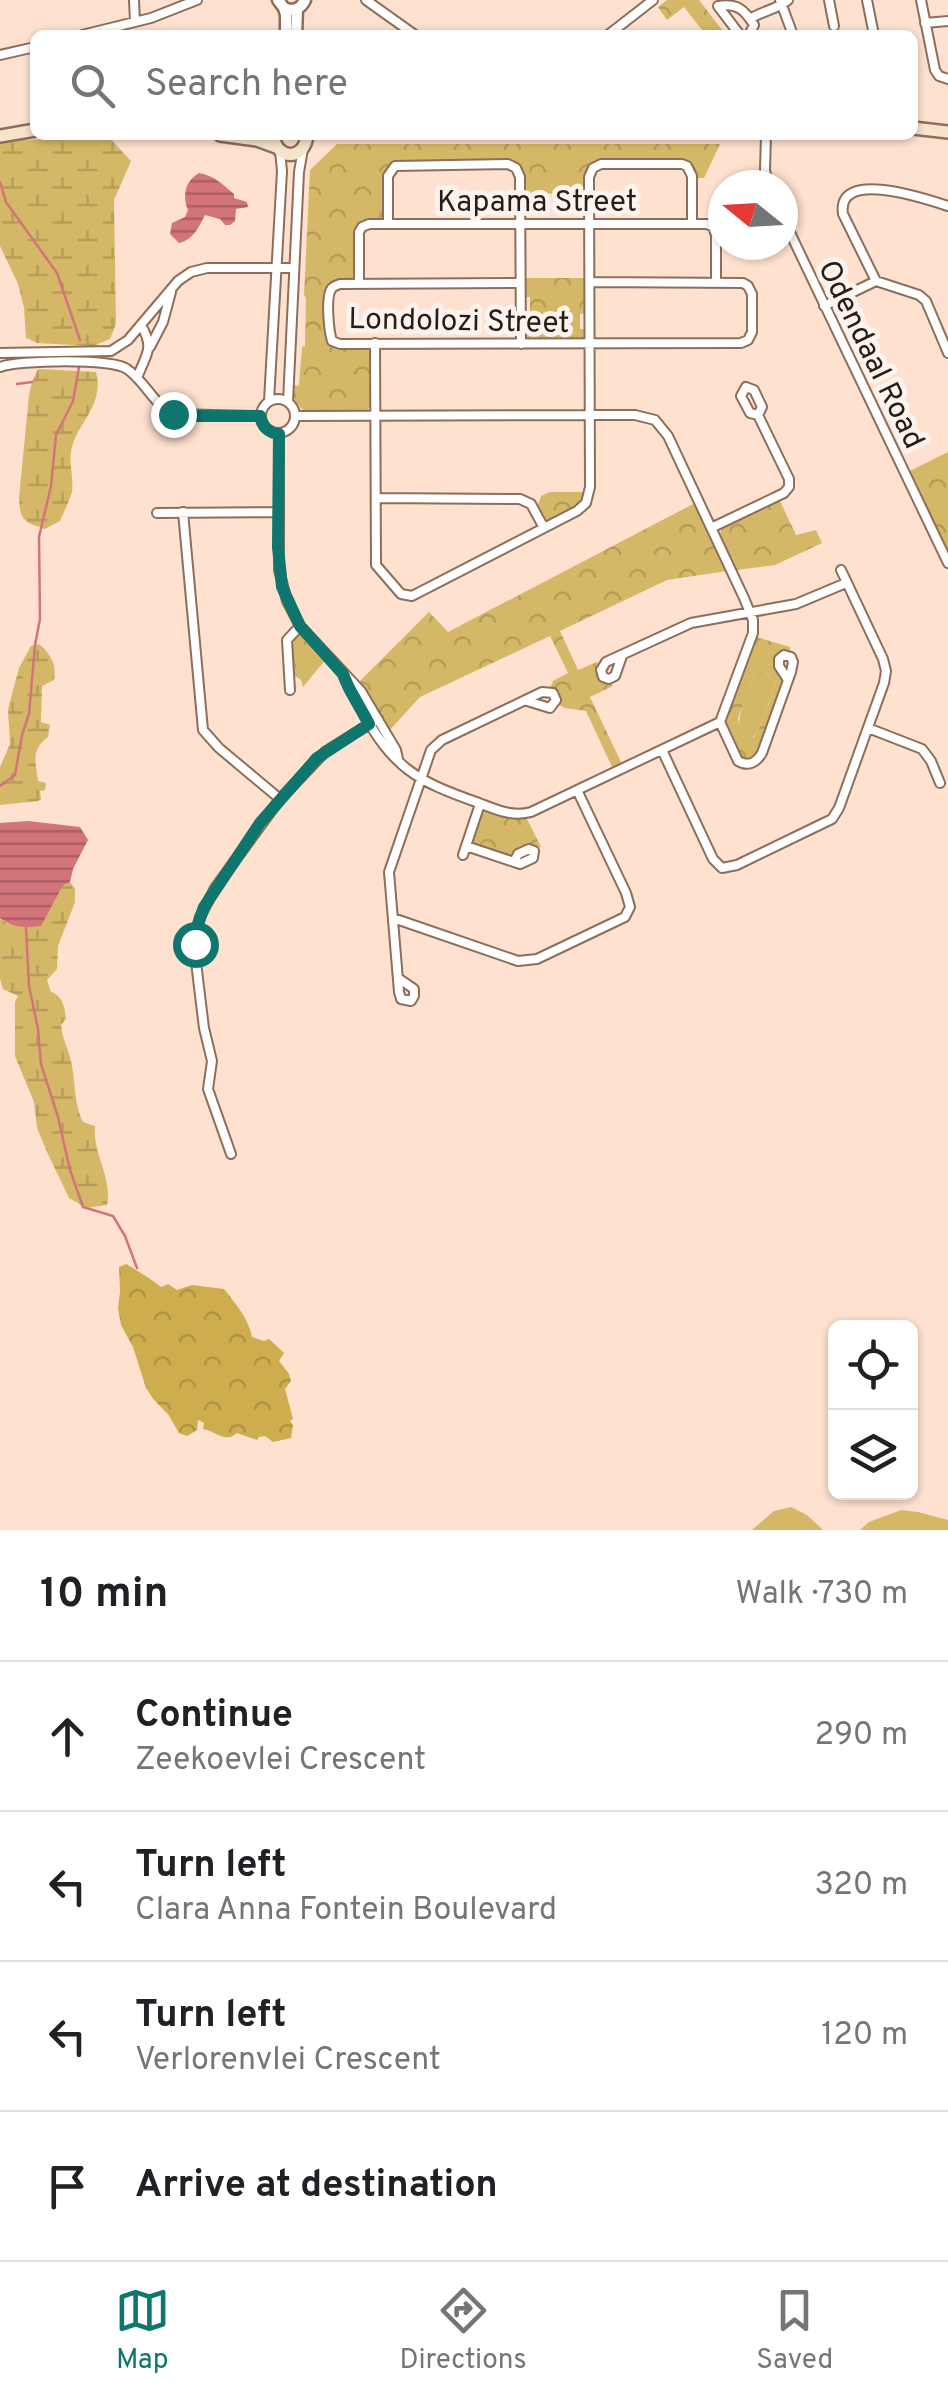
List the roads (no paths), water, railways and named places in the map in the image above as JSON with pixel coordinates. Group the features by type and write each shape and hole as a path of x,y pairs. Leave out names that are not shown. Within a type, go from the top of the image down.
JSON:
{"main road":[{"path":"918,125 948,124"},
{"path":"918,126 948,132"},
{"path":"0,136 30,131"},
{"path":"276,144 290,155 305,143"}],"street":[{"path":"134,0 134,22"},
{"path":"102,30 197,0"},
{"path":"366,0 409,30"},
{"path":"614,30 653,0"},
{"path":"829,0 834,26"},
{"path":"867,0 873,30"},
{"path":"920,0 936,72 948,79"},
{"path":"748,17 782,1 791,30"},
{"path":"278,3 304,3 297,30"},
{"path":"278,3 286,16 286,30"},
{"path":"714,3 735,5 748,17 752,30"},
{"path":"714,3 736,30"},
{"path":"925,23 948,21"},
{"path":"0,55 30,48"},
{"path":"764,170 766,140"},
{"path":"288,402 299,164 305,143"},
{"path":"269,401 282,172 276,144"},
{"path":"359,284 359,232 369,224 388,224 391,168 400,164 514,166 520,174 520,344"},
{"path":"375,344 376,565 405,596 423,592 577,511 588,498 589,177 593,168 601,164 687,166 692,176 692,224 706,224 714,230 716,283 591,282"},
{"path":"876,281 842,211 847,195 896,190 948,206"},
{"name":"Kapama Street","path":"388,224 692,224"},
{"name":"Odendaal Road","path":"798,250 948,563"},
{"path":"0,353 107,352 120,347 186,274 202,268 294,268"},
{"path":"824,306 876,281 924,297 948,353"},
{"name":"Londolozi Street","path":"520,284 340,284 330,291 329,334 337,344 746,342 752,332 750,289 743,283 716,283"},
{"path":"136,378 164,322 170,290"},
{"path":"141,324 150,348"},
{"path":"0,367 25,362 110,362 124,367 173,414 260,416"},
{"path":"279,398 293,408 295,416 290,428 279,434 262,424 260,416 269,401 279,398"},
{"path":"279,434 282,587 300,626 343,674 386,750 421,780 509,814 532,812 720,722 752,639 754,624 667,434 656,420 635,415 295,416"},
{"path":"711,528 788,489 789,479 758,415"},
{"path":"376,498 520,499 530,504 544,528"},
{"path":"157,512 278,512"},
{"path":"183,512 203,730 280,799"},
{"path":"662,750 718,866 728,868 832,819 884,683 886,667 841,570"},
{"path":"622,656 690,623 807,601 846,583"},
{"path":"290,690 286,640 300,626"},
{"path":"720,722 738,760 748,764 756,761 788,680"},
{"path":"398,978 389,868 431,750 442,740 528,701"},
{"path":"231,1154 208,1089 212,1061 195,954 200,917 215,888 280,799 326,751 373,722"},
{"path":"868,728 922,749 940,784"},
{"path":"393,918 526,962 625,917 630,907 626,893 577,790"},
{"path":"480,804 464,850 514,862"}],"waterway":[{"path":"0,182 6,202 57,273 80,340"},
{"path":"0,786 15,775 29,714 40,619 39,537 51,486 56,435 73,401 79,367"},
{"path":"17,384 32,382"},
{"path":"26,928 29,986 41,1064 70,1170 83,1207 113,1216 137,1268"}]}
